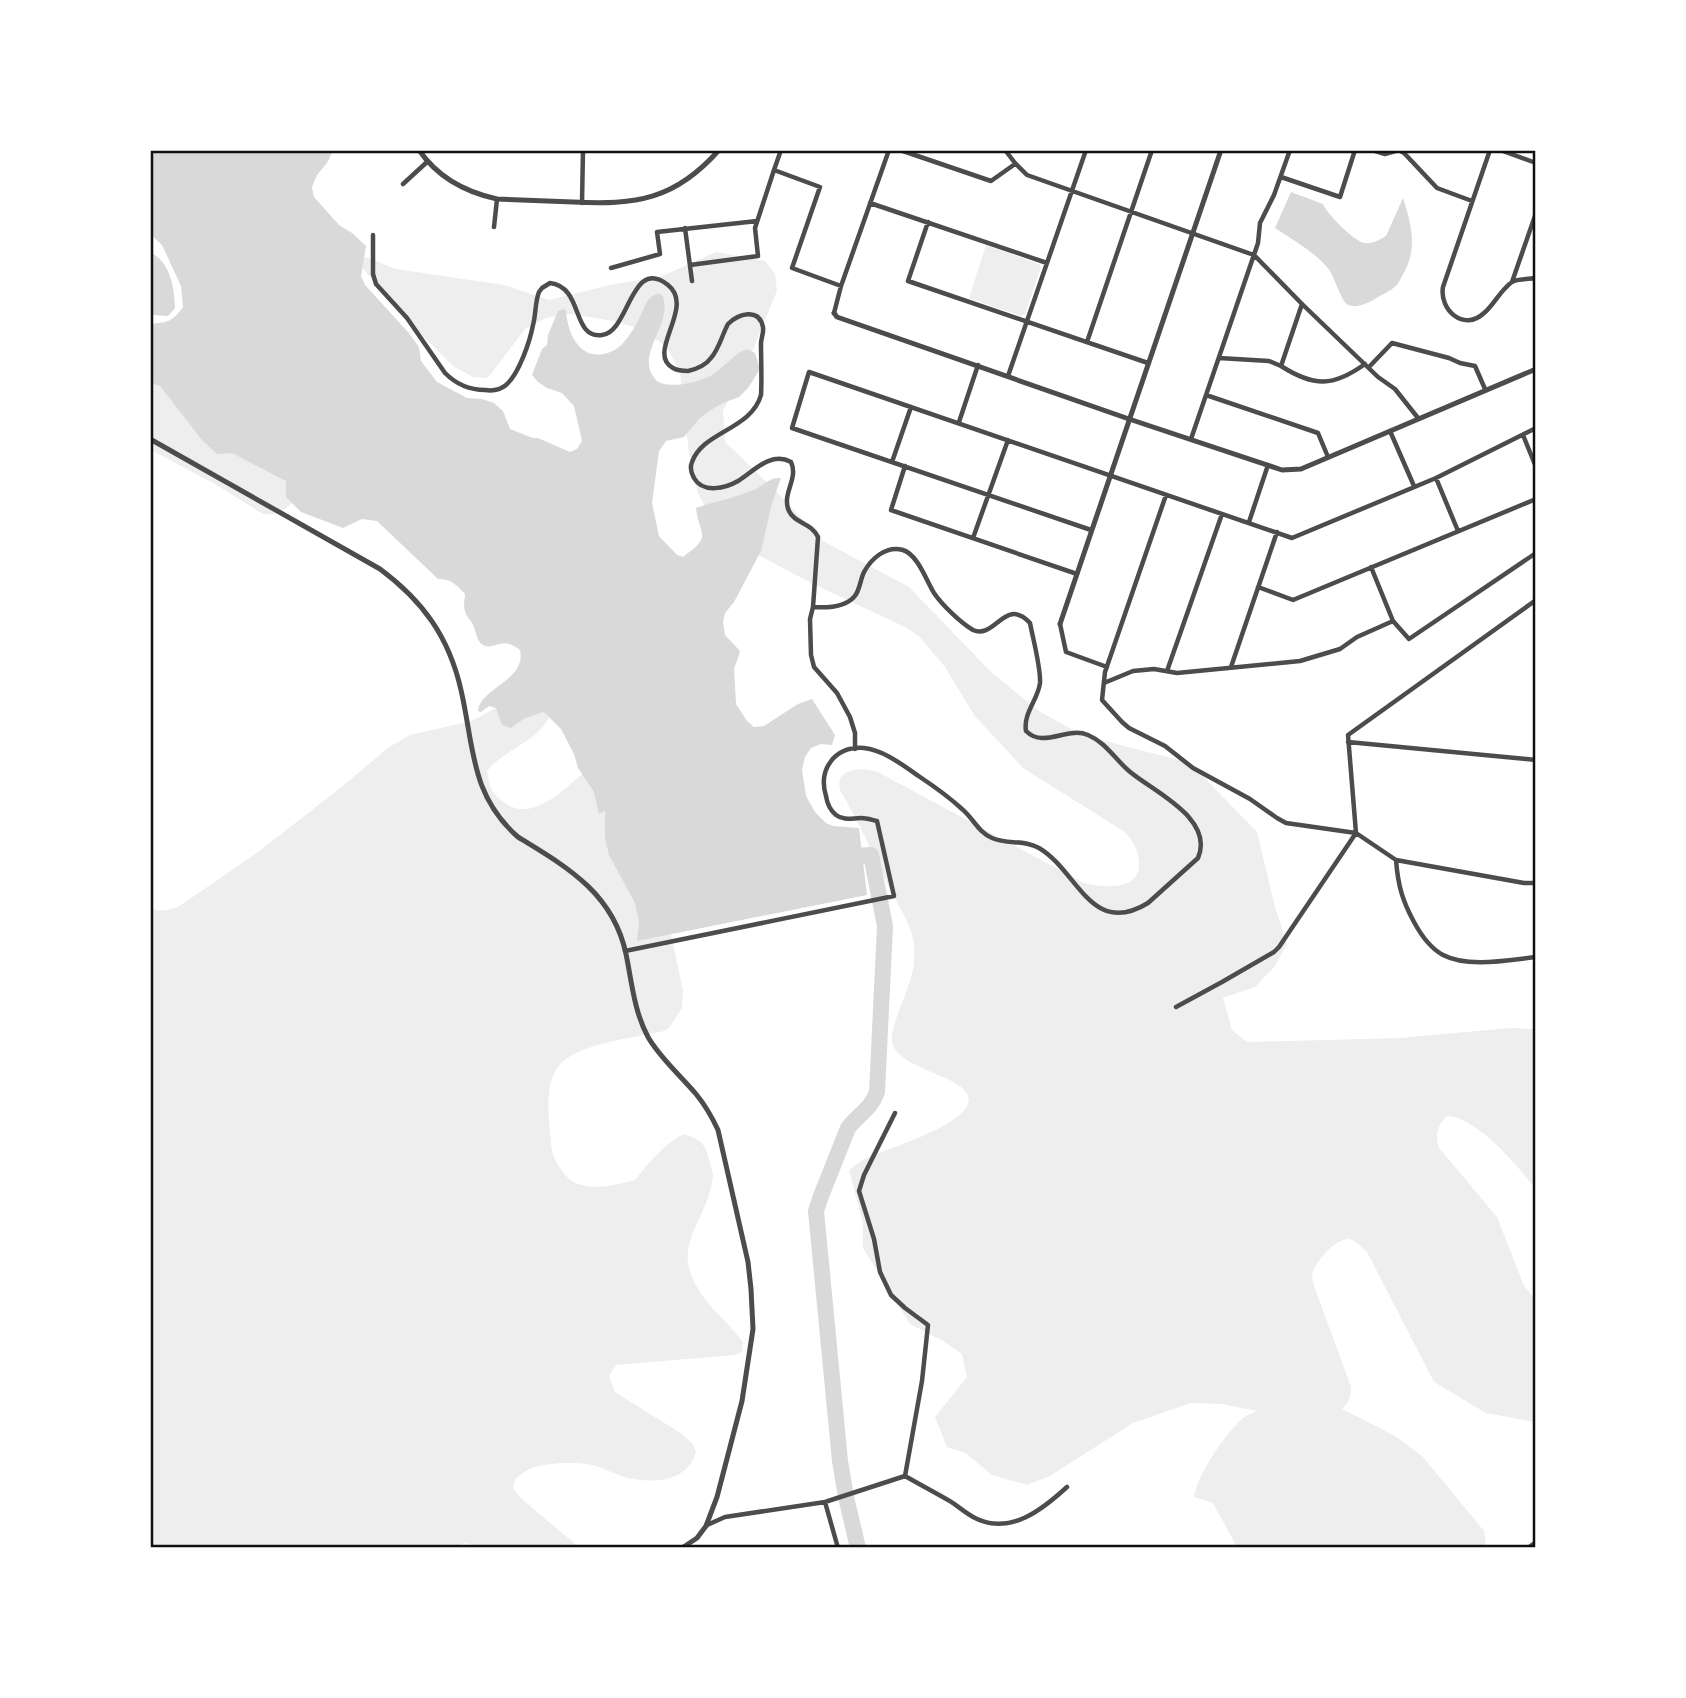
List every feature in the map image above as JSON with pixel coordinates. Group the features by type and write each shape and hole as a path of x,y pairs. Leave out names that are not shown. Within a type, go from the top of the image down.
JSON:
{"street":[{"path":"419,150 439,174 468,191 497,199 617,204 638,201 677,187 696,174 719,150"},
{"path":"582,203 583,150"},
{"path":"690,265 758,256 755,228 781,150"},
{"path":"889,150 841,286 834,313 837,317 1129,419 1268,466 1291,471 1535,369"},
{"path":"901,150 990,181 1015,163"},
{"path":"1005,150 1027,176 1254,255 1378,377 1395,389 1418,418"},
{"path":"1008,376 1086,150"},
{"path":"1087,342 1152,150"},
{"path":"1107,667 1066,652 1060,624 1221,150"},
{"path":"1191,439 1258,243 1260,223 1275,195 1290,150"},
{"path":"1281,177 1340,197 1355,150"},
{"path":"1372,150 1385,154 1399,150 1437,188 1472,201"},
{"path":"1490,150 1443,287 1444,304 1453,315 1461,319 1482,316 1512,282 1535,213"},
{"path":"1500,150 1535,163"},
{"path":"403,184 427,162"},
{"path":"775,170 820,187 792,268 841,286"},
{"path":"494,227 497,199"},
{"path":"870,202 1047,263"},
{"path":"611,268 660,254 657,232 757,221"},
{"path":"928,222 908,281 1148,363"},
{"path":"685,228 692,281"},
{"path":"373,235 373,274 376,284 407,318 445,373 452,380 473,389 500,389 511,379 518,368 531,332 539,292 550,283 566,291 575,305 581,324 586,330 598,335 605,335 616,328 635,291 643,282 654,278 668,285 676,296 677,305 664,355 667,365 677,370 698,369 711,358 731,321 747,313 758,317 763,328 760,400 756,408 739,423 702,447 693,461 692,472 697,483 705,487 719,488 738,481 776,458 791,462 794,467 787,500 790,514 814,529 818,537 810,619 811,655 814,667 837,693 850,717 855,733 855,749"},
{"path":"1512,282 1535,278"},
{"path":"1281,366 1302,304"},
{"path":"1219,358 1269,361 1305,379 1333,381 1367,366 1392,343 1475,366 1485,389"},
{"path":"958,422 978,365"},
{"path":"1091,530 792,428 809,372 1292,538 1436,478 1535,428"},
{"path":"1206,395 1318,433 1328,457"},
{"path":"892,462 911,407"},
{"path":"1390,431 1414,486"},
{"path":"1523,435 1535,467"},
{"path":"150,439 380,569 419,603 436,627 450,655 461,689 479,779 492,807 518,837 579,877 613,918 625,951 635,1004 649,1039 697,1095 718,1130 748,1262 752,1329 742,1401 716,1497 706,1526 682,1548"},
{"path":"973,538 1007,440"},
{"path":"905,466 891,510 1077,574"},
{"path":"1249,522 1268,466"},
{"path":"1436,478 1458,531"},
{"path":"1166,495 1107,667 1102,700 1122,722 1165,746 1193,768 1250,799 1286,823 1356,833 1396,860 1535,883"},
{"path":"1258,587 1293,600 1535,499"},
{"path":"1167,671 1222,514"},
{"path":"1231,667 1277,532"},
{"path":"625,951 894,896 877,821 839,817 826,797 823,778 830,761 836,755 855,749 874,750 901,764 962,808 979,828 993,839 1029,843 1040,849 1058,864 1085,896 1109,912 1131,912 1148,903 1198,858 1201,850 1196,830 1180,807 1128,770 1096,738 1076,732 1042,739 1026,731 1026,718 1040,679 1030,623 1026,618 1009,614 986,630 979,632 973,629 940,601 918,564 901,549 884,551 871,560 854,598 836,607 813,607"},
{"path":"1371,567 1393,621 1409,639 1535,553"},
{"path":"1176,1007 1274,952 1356,833 1348,735 1535,600"},
{"path":"1104,683 1133,671 1154,669 1177,673 1300,661 1340,649 1357,637 1393,621"},
{"path":"1348,742 1535,760"},
{"path":"1396,860 1398,882 1406,907 1430,945 1444,956 1463,961 1487,962 1535,957"},
{"path":"895,1113 864,1175 859,1191 874,1239 880,1272 891,1295 928,1325 922,1381 905,1476"},
{"path":"706,1526 725,1517 825,1502 905,1476 976,1519 995,1523 1012,1522 1045,1507 1067,1487"},
{"path":"825,1502 838,1548"},
{"path":"1528,1548 1535,1542"}],"shaded area":[{"path":"151,151 333,151 312,187 314,197 339,225 366,246 361,276 365,285 408,332 419,347 421,361 437,382 467,398 494,403 503,411 510,429 570,452 577,449 582,441 574,406 562,393 547,388 532,375 542,349 547,345 548,335 558,311 566,310 572,334 581,348 587,352 604,354 617,349 627,339 648,300 656,294 662,295 665,305 663,316 649,359 650,369 660,383 674,385 699,380 712,375 742,351 747,349 755,353 760,369 748,388 739,397 709,411 684,437 666,441 659,451 652,503 659,536 677,555 683,557 702,539 696,508 741,495 781,478 761,551 734,602 725,613 723,622 725,635 740,651 734,668 736,704 754,727 764,726 798,704 812,699 835,735 832,745 821,744 811,748 805,757 802,770 806,796 815,812 826,823 859,828 867,895 637,941 639,922 635,903 609,855 605,838 605,811 599,814 594,792 578,768 561,729 544,712 525,718 511,728 502,725 496,708 489,706 481,712 478,711 486,696 517,669 520,650 503,643 491,646 481,644 464,607 465,594 450,581 438,579 377,521 362,519 343,528 301,512 286,497 286,481 232,453 217,454 202,440 160,386 151,383 151,324 169,320 183,307 181,286 162,245 151,235"},
{"path":"1291,192 1323,204 1342,227 1364,243 1386,236 1403,198 1411,228 1412,247 1407,266 1397,285 1368,303 1348,305 1327,267 1275,228"},
{"path":"986,245 1041,267 1025,314 1021,316 969,298"},
{"path":"345,249 396,269 504,285 549,300 614,284 660,277 716,252 765,261 775,274 777,291 748,361 723,411 725,442 823,541 909,587 992,673 1039,711 1082,735 1190,763 1257,832 1287,944 1274,967 1255,987 1223,998 1232,1030 1247,1042 1400,1038 1511,1028 1535,1029 1535,1189 1496,1144 1470,1124 1447,1116 1437,1136 1440,1149 1497,1217 1524,1286 1535,1299 1535,1422 1486,1413 1434,1382 1367,1252 1354,1241 1349,1239 1338,1242 1327,1251 1312,1276 1351,1387 1349,1399 1342,1409 1395,1436 1423,1457 1484,1531 1486,1547 1237,1547 1213,1503 1194,1497 1200,1478 1220,1444 1242,1419 1257,1411 1222,1404 1191,1403 1133,1423 1050,1476 1027,1485 992,1475 966,1453 947,1447 935,1417 967,1377 962,1354 910,1324 863,1248 863,1223 849,1170 864,1159 923,1136 952,1121 968,1104 968,1095 949,1080 907,1060 897,1051 892,1041 894,1025 914,964 913,936 840,790 839,782 845,773 850,771 876,771 1092,885 1119,885 1134,879 1139,863 1135,846 1125,832 1023,768 974,715 945,667 919,636 758,555 714,524 698,493 689,453 680,373 669,351 659,341 635,327 613,321 571,314 546,318 525,329 491,374 486,378 473,377 453,366 423,336"},
{"path":"150,252 163,262 172,284 175,308 168,316 151,315"},
{"path":"239,340 295,499 277,513 263,514 215,484 151,450 151,375"},
{"path":"524,696 550,716 544,726 528,740 503,756 487,771 492,790 505,803 515,808 536,807 555,796 619,744 667,915 683,991 682,1008 669,1028 575,1053 559,1066 551,1083 548,1104 553,1155 561,1170 572,1181 587,1186 603,1186 635,1180 663,1148 684,1134 701,1142 706,1149 713,1177 688,1248 689,1268 705,1299 743,1342 742,1352 734,1355 616,1365 609,1376 615,1392 682,1434 693,1444 696,1451 686,1470 668,1479 646,1480 624,1477 593,1465 559,1463 533,1468 516,1479 513,1489 523,1500 579,1547 490,1548 464,1543 452,1548 151,1547 150,907 167,910 178,907 258,852 389,747 410,735 472,721"}],"waterway":[{"path":"842,855 871,855 885,926 877,1092 868,1107 848,1128 816,1211 840,1461 858,1548"}]}
